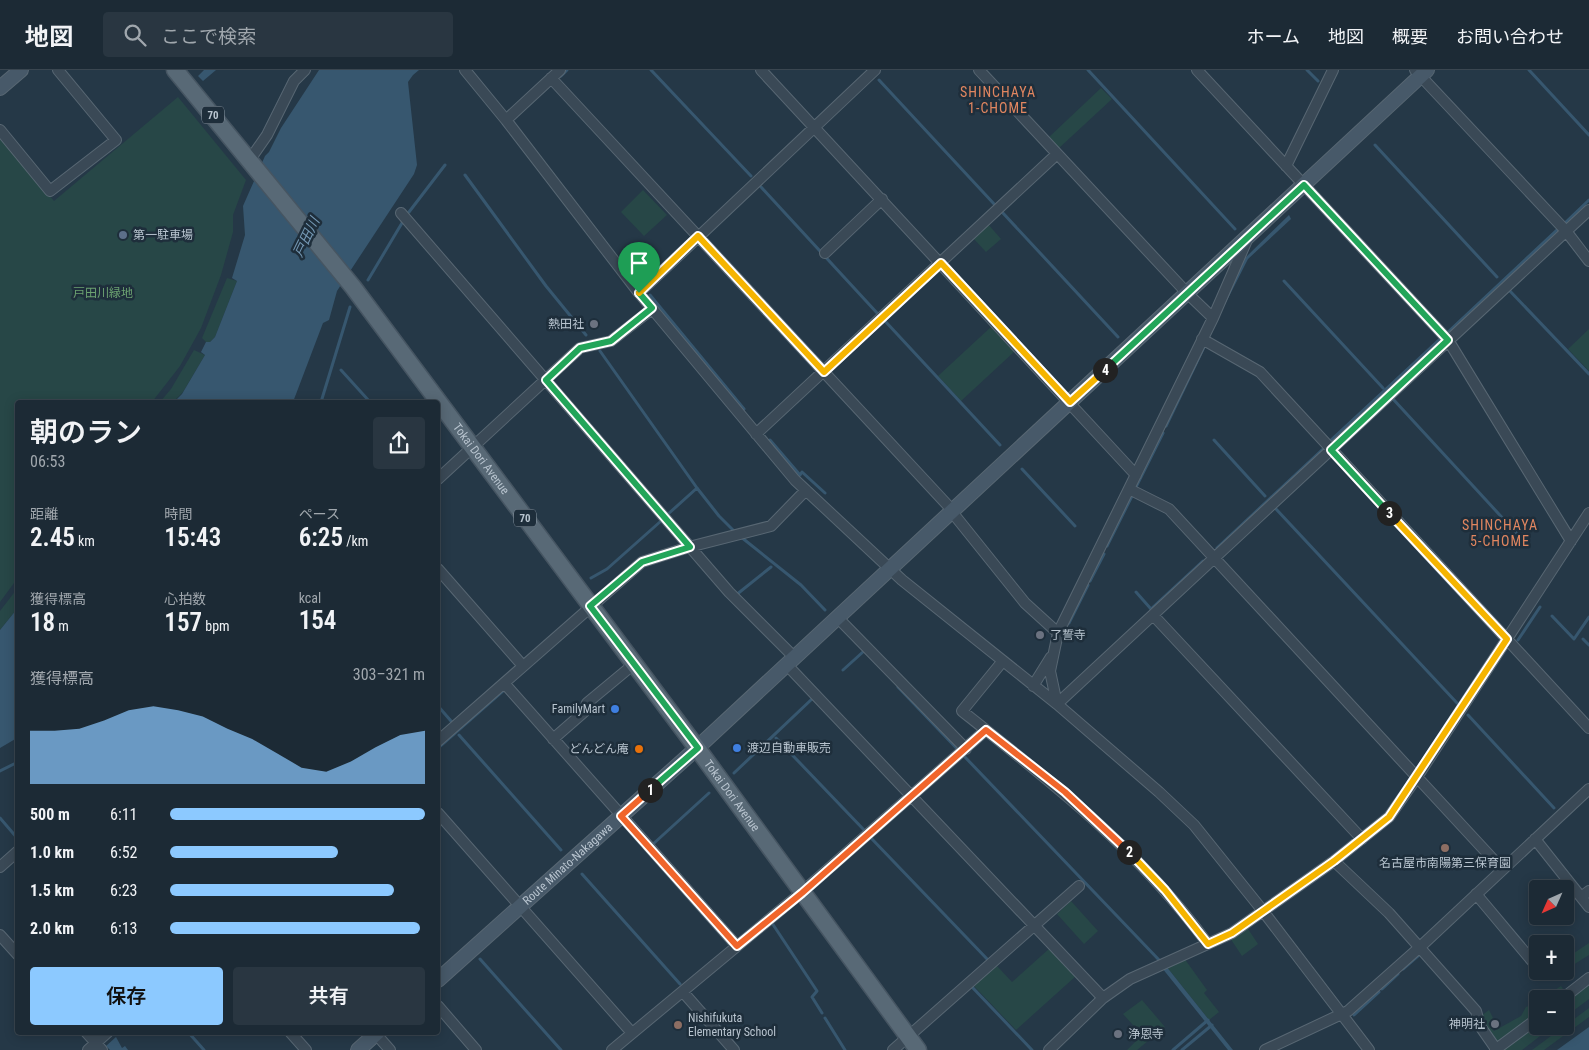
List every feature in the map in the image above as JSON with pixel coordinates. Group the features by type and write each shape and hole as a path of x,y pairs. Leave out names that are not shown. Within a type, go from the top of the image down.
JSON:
{"main road":[{"name":"Tokai Dori Avenue","path":"175,70 353,287 438,400"},
{"name":"Tokai Dori Avenue","path":"440,403 590,606 698,748 918,1050"}],"street":[{"path":"0,88 21,70"},
{"path":"0,130 50,191 116,140 58,70"},
{"path":"249,160 267,136 294,81 305,70"},
{"path":"465,70 506,120 639,293 756,434 806,490 891,569 1002,662 1057,704 1159,792 1194,825 1263,911 1369,1050"},
{"path":"506,120 560,70"},
{"path":"761,70 1136,475"},
{"path":"639,293 875,70"},
{"path":"979,70 1187,293 1213,318"},
{"path":"1197,70 1448,340 1571,541"},
{"path":"1286,166 1332,70"},
{"path":"1421,72 1566,231 1589,261"},
{"name":"Route Minato-Nakagawa","path":"440,978 698,748 1304,185 1421,72"},
{"path":"551,78 952,512 1025,603 1058,633"},
{"path":"756,434 1057,154"},
{"path":"825,253 882,200"},
{"path":"1057,704 1589,210"},
{"path":"401,213 791,662 912,796 1103,998"},
{"path":"1057,704 1050,671 1058,633 1213,318 1249,236"},
{"path":"440,477 474,448 580,348 611,341 652,308"},
{"path":"1202,339 1260,372 1589,728"},
{"path":"1128,489 1169,509 1502,870"},
{"path":"440,739 642,562 690,547 771,526 806,490"},
{"path":"1049,1050 1103,998 1130,979 1232,933 1334,861 1389,817 1418,777 1589,513"},
{"path":"440,572 523,666"},
{"path":"1153,615 1362,838"},
{"path":"838,618 962,751"},
{"path":"1034,686 1052,655"},
{"path":"1002,662 962,711 1065,792 1110,832 1165,890 1208,944"},
{"path":"553,739 584,712 587,703 634,664"},
{"path":"504,683 737,946"},
{"path":"612,1050 802,893 986,730"},
{"path":"1265,1050 1282,1040 1342,1016 1420,947 1589,789"},
{"path":"440,815 632,1033"},
{"path":"1535,839 1585,894 1589,907"},
{"path":"0,867 15,854"},
{"path":"1334,861 1420,947 1476,1011 1480,1026 1496,1050 1529,1025"},
{"path":"893,1050 1079,886"},
{"path":"1476,894 1529,958"},
{"path":"0,935 15,952"},
{"path":"1574,990 1589,978"},
{"path":"683,992 734,1050"},
{"path":"440,1008 476,1050"},
{"path":"88,1035 95,1048 106,1035"},
{"path":"293,1035 306,1050"},
{"path":"358,1050 375,1035"},
{"path":"379,1035 390,1050"},
{"path":"1282,1040 1289,1050"}],"green space":[{"path":"1101,88 1112,99 1058,149 1048,138"},
{"name":"戸田川緑地","path":"178,97 246,180 233,215 233,232 221,275 201,328 180,366 154,400 15,400 15,582 0,602 0,136 54,201"},
{"path":"643,190 667,215 644,236 621,212"},
{"path":"988,224 1001,239 986,252 973,238"},
{"path":"227,278 237,281 215,337 210,342 206,342 202,338"},
{"path":"992,326 1015,351 961,401 938,376"},
{"path":"1589,329 1589,371 1568,349"},
{"path":"194,350 205,355 183,392 175,400 162,400 171,389"},
{"path":"15,592 15,611 0,630 0,611"},
{"path":"1071,901 1098,931 1084,944 1057,914"},
{"path":"1246,926 1258,944 1242,956 1230,938"},
{"path":"1589,943 1589,955 1574,964 1574,953"},
{"path":"1050,948 1076,976 1016,1030 974,986 997,966 1012,982"},
{"path":"1184,958 1207,990 1204,993 1219,1012 1209,1020 1166,966"},
{"path":"1589,981 1589,999 1574,1010 1574,993"},
{"path":"1561,986 1564,990 1555,990"},
{"path":"1142,1000 1165,1027 1137,1050 1127,1050 1142,1035 1123,1014"},
{"path":"1529,1006 1529,1019 1495,1045 1484,1028 1481,1016 1489,1010 1493,1018 1488,1024 1494,1031 1521,1016 1526,1007"},
{"path":"1589,1008 1589,1017 1574,1028 1574,1019"},
{"path":"1529,1027 1529,1035 1541,1035 1522,1050 1499,1050"},
{"path":"1552,1035 1564,1035 1544,1050 1532,1050"}],"water":[{"path":"204,70 216,70 203,81 198,76"},
{"name":"戸田川","path":"319,70 419,70 408,82 417,165 414,174 337,291 329,320 323,323 294,400 176,400 182,394 205,355 201,352 206,342 210,342 215,337 237,281 232,278 245,235 243,206 265,156"},
{"path":"1289,215 1291,219 1248,259 1208,338 1206,337 1245,258"},
{"path":"15,611 15,739 0,748 0,630"},
{"path":"1166,966 1233,1050 1228,1050 1162,968"},
{"path":"1589,1027 1589,1050 1557,1050"},
{"path":"116,1037 122,1048 125,1046 128,1050 110,1050 106,1046"}],"waterway":[{"path":"561,76 567,70"},
{"path":"651,70 751,176"},
{"path":"1088,70 1235,229"},
{"path":"1307,70 1318,81"},
{"path":"1529,70 1589,135"},
{"path":"879,80 995,205"},
{"path":"1375,145 1497,277"},
{"path":"409,212 445,165"},
{"path":"465,175 546,286 586,335"},
{"path":"761,187 878,314"},
{"path":"1566,222 1589,200"},
{"path":"1002,212 1118,337"},
{"path":"368,280 402,223"},
{"path":"1447,333 1558,229"},
{"path":"1284,281 1383,388"},
{"path":"1509,290 1589,374"},
{"path":"650,295 744,409"},
{"path":"322,400 350,307"},
{"path":"885,321 1000,445"},
{"path":"1330,441 1440,339"},
{"path":"1166,426 1204,347"},
{"path":"600,351 697,488 719,516 736,533"},
{"path":"341,370 368,400"},
{"path":"1393,399 1520,537"},
{"path":"1136,487 1163,433"},
{"path":"770,440 800,475 802,472 825,493"},
{"path":"1214,440 1265,496"},
{"path":"1217,548 1323,449"},
{"path":"1022,469 1075,526"},
{"path":"667,515 697,488"},
{"path":"1107,546 1132,496"},
{"path":"1276,509 1457,703"},
{"path":"591,578 607,569 661,521"},
{"path":"741,537 801,585 825,610"},
{"path":"1090,581 1104,554"},
{"path":"1136,592 1151,609 1203,561"},
{"path":"736,595 771,567"},
{"path":"1069,623 1088,585"},
{"path":"1518,640 1540,607"},
{"path":"1552,616 1574,639 1589,617"},
{"path":"1583,639 1589,645"},
{"path":"843,670 864,651"},
{"path":"898,687 1160,961"},
{"path":"440,746 504,690"},
{"path":"734,773 813,698"},
{"path":"440,708 451,721"},
{"path":"1468,715 1554,808"},
{"path":"459,735 561,850"},
{"path":"776,738 865,831"},
{"path":"0,771 15,764"},
{"path":"652,845 709,793"},
{"path":"0,818 15,836"},
{"path":"871,838 989,961"},
{"path":"582,874 680,984"},
{"path":"772,923 817,991 812,997 822,1013"},
{"path":"1403,969 1419,955"},
{"path":"480,959 561,1050"},
{"path":"1382,989 1398,974"},
{"path":"972,987 1032,1050"},
{"path":"1354,1015 1379,992"},
{"path":"825,1018 845,1050"},
{"path":"1173,1050 1208,1020"},
{"path":"1182,1050 1212,1025"},
{"path":"191,1035 204,1050"}],"place":[{"name":"第一駐車場","path":"123,235"},
{"name":"熱田社","path":"594,324"},
{"name":"了誓寺","path":"1040,635"},
{"name":"FamilyMart","path":"615,709"},
{"name":"渡辺自動車販売","path":"737,748"},
{"name":"どんどん庵","path":"639,749"},
{"name":"名古屋市南陽第三保育園","path":"1445,848"},
{"name":"神明社","path":"1495,1024"},
{"name":"Nishifukuta Elementary School","path":"678,1025"},
{"name":"浄恩寺","path":"1118,1034"}],"district":[{"name":"SHINCHAYA 1-CHOME","path":"998,100"},
{"name":"SHINCHAYA 5-CHOME","path":"1500,534"}],"route":[{"path":"1304,185 1448,340 1331,450 1507,639 1418,777 1389,817 1334,861 1232,933 1208,944 1165,890 1110,832 1065,792 986,730 802,893 737,946 621,816 698,748 590,606 642,562 690,547 546,380 580,348 611,341 652,308 639,293 698,236 824,372 941,263 1070,402 1304,185"}]}
